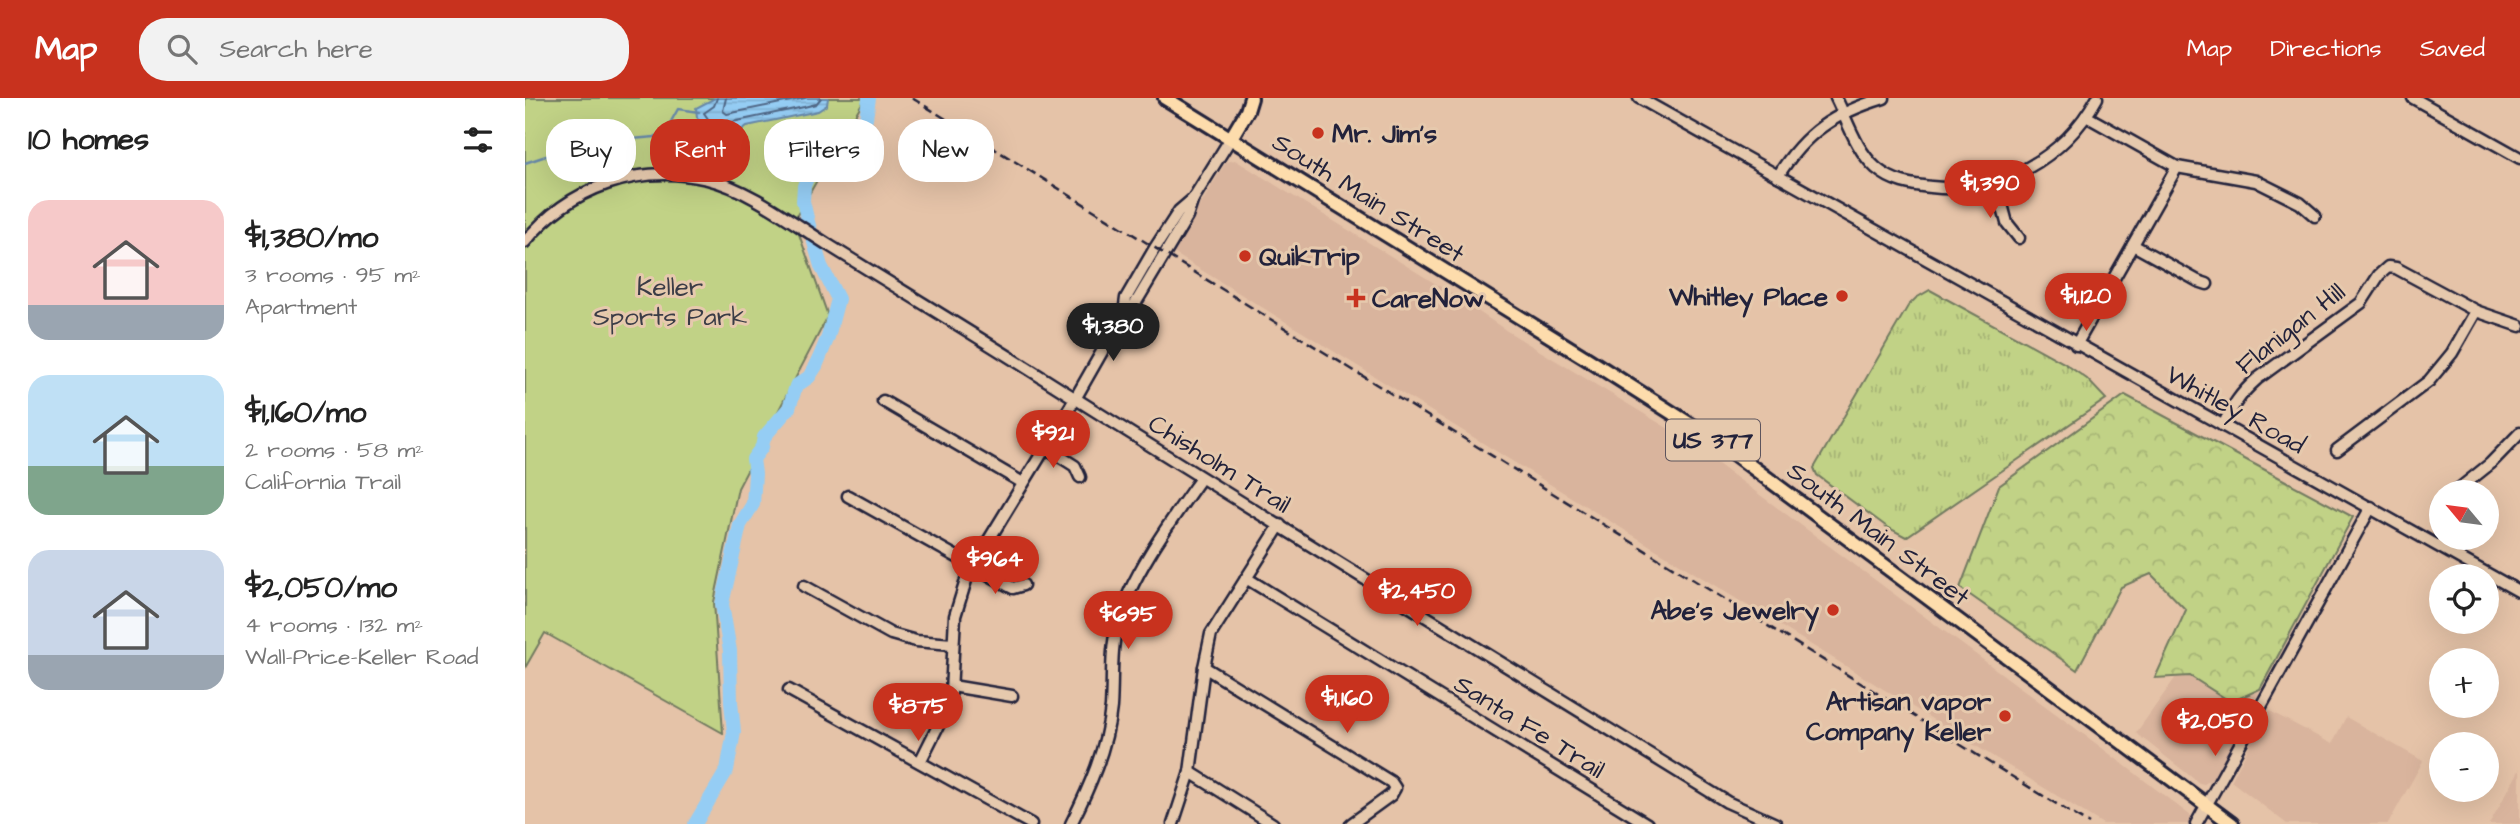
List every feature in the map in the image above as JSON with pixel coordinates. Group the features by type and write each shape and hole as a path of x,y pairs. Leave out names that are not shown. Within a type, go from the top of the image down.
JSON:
{"main road":[{"name":"South Main Street","path":"1165,98 1721,444 2232,824"},
{"path":"1231,138 1247,111 1251,98"}],"street":[{"name":"Whitley Road","path":"1639,98 2520,592"},
{"path":"1836,98 1866,157 1882,172 1901,182 1956,189 1996,182 2028,168 2057,149 2087,116 2097,98"},
{"path":"1779,176 1796,149 1832,120 1884,98"},
{"path":"2413,98 2520,158"},
{"path":"2087,116 2176,166 2256,181 2300,203 2315,216"},
{"path":"920,762 940,722 952,686 955,616 972,566 1124,313 1135,304 1187,217 1193,199 1231,138"},
{"path":"2076,345 2176,166"},
{"name":"Chisholm Trail","path":"525,242 549,216 582,195 605,184 646,174 687,175 718,182 746,195 1716,795 1740,809 1776,824"},
{"path":"1996,182 2007,223 2019,238"},
{"path":"2133,244 2198,282 2207,284"},
{"name":"Flanigan Hill","path":"2223,426 2242,392 2361,303 2379,275 2388,267 2396,268 2476,311"},
{"path":"2337,450 2428,381 2452,353 2476,311 2520,326"},
{"path":"883,401 1023,483"},
{"path":"2470,480 2520,433"},
{"path":"1045,447 1075,466 1080,477"},
{"path":"1071,824 1085,796 1105,739 1111,708 1113,643 1122,611 1140,574 1201,478"},
{"path":"848,496 1013,588 1024,584"},
{"path":"2196,824 2371,507"},
{"path":"1173,824 1191,772 1204,667 1211,634 1280,525"},
{"name":"Santa Fe Trail","path":"1246,578 1647,824"},
{"path":"804,586 891,634 916,641 953,644"},
{"path":"1204,667 1391,782 1395,788 1391,795 1351,824"},
{"path":"952,686 1012,696"},
{"path":"789,690 1031,824"},
{"path":"1191,772 1273,824"}],"shaded area":[{"path":"1235,160 1457,297 1507,331 1679,435 2195,819 2191,824 2103,824 1172,252 1226,162"},
{"path":"2190,676 2231,702 2260,689 2220,769 2204,784 2199,783 2136,733 2176,677"},
{"path":"2268,710 2332,744 2346,717 2423,761 2388,824 2287,824 2231,781"},
{"path":"2520,769 2520,824 2489,824 2501,803"}],"green space":[{"name":"Keller Sports Park","path":"525,98 865,98 853,119 764,119 764,182 816,182 794,220 828,316 738,488 714,602 723,733 545,633 525,668"},
{"path":"1930,290 2064,363 2087,379 2106,399 1906,537 1887,527 1817,475 1814,468 1908,306"},
{"path":"2125,395 2353,517 2260,689 2231,702 2190,676 2155,678 2186,610 2151,574 2121,587 2077,670 1960,588 1999,486"}],"water":[{"path":"715,98 828,98 827,105 818,111 780,119 764,119 764,122 750,125 750,119 698,119 696,108"}],"waterway":[{"path":"695,824 727,770 734,732 730,651 722,604 740,525 753,504 753,459 762,447 764,437 789,408 796,386 809,377 816,366 828,337 838,299 821,266 803,201 804,186 813,163 858,136 866,118 869,98"},
{"path":"525,163 558,152 608,141 655,137 669,125 678,109 699,112"}],"railway":[{"path":"912,98 2089,824"}],"place":[{"name":"Mr. Jim's","path":"1318,133"},
{"name":"QuikTrip","path":"1245,256"},
{"name":"Whitley Place","path":"1842,296"},
{"name":"CareNow","path":"1356,298"},
{"name":"Abe's Jewelry","path":"1833,610"},
{"name":"Artisan vapor Company Keller","path":"2005,716"}]}
